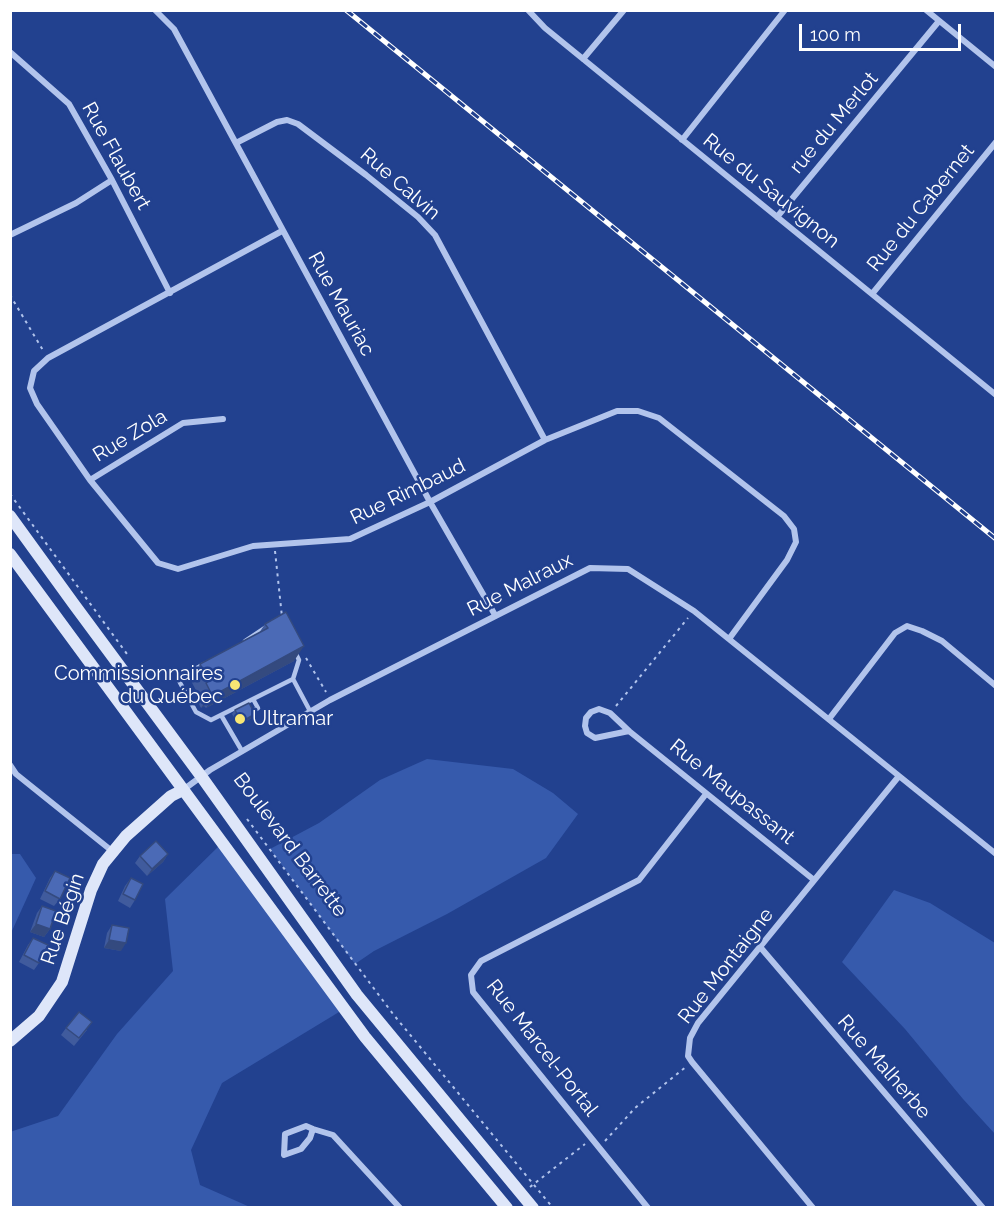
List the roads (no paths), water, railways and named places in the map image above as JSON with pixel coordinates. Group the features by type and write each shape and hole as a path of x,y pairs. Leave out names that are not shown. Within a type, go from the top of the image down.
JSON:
{"main road":[{"name":"Boulevard Barrette","path":"10,516 201,776 357,995 533,1208"},
{"path":"10,554 365,1037 507,1208"},
{"name":"Rue Bégin","path":"10,1041 39,1016 62,982 91,890 103,864 126,836 171,796 183,790"}],"street":[{"name":"Rue Mauriac","path":"155,10 174,29 430,502 495,615"},
{"name":"Rue du Sauvignon","path":"528,10 545,28 996,395"},
{"path":"583,59 624,10"},
{"path":"682,140 785,10"},
{"path":"926,10 996,68"},
{"name":"rue du Merlot","path":"777,217 939,21"},
{"name":"Rue Flaubert","path":"11,53 69,104 112,180 170,293"},
{"name":"Rue Calvin","path":"236,143 277,123 287,120 298,123 418,217 435,235 545,440"},
{"name":"Rue du Cabernet","path":"872,294 996,142"},
{"path":"10,235 76,203 112,180"},
{"name":"Rue Rimbaud","path":"282,231 48,358 34,370 30,388 37,404 90,480 158,564 178,569 253,546 350,539 430,502 545,440 616,411 638,411 659,418 784,516 794,529 796,543 787,560 729,639"},
{"name":"Rue Zola","path":"90,480 183,423 223,419"},
{"name":"Rue Malraux","path":"183,790 201,776 310,711 495,615 590,568 628,569 694,611 996,854"},
{"path":"829,719 895,633 907,626 942,641 996,686"},
{"name":"Rue Maupassant","path":"629,731 594,738 587,733 586,718 591,712 599,709 610,713 629,731 813,880"},
{"path":"10,765 13,775 112,851"},
{"name":"Rue Montaigne","path":"813,1208 692,1062 688,1056 690,1038 698,1023 899,776"},
{"name":"Rue Marcel-Portal","path":"648,1208 473,992 471,975 481,961 639,880 706,794"},
{"name":"Rue Malherbe","path":"760,948 983,1208"},
{"path":"313,1128 310,1138 301,1149 284,1155 285,1134 306,1126 313,1128 333,1135 400,1208"}],"lane":[{"path":"238,645 270,624"},
{"path":"208,662 178,679 196,712 211,720 293,679 300,660 294,650"},
{"path":"293,679 310,711"},
{"path":"243,717 258,708 253,699"},
{"path":"221,715 242,751"},
{"path":"227,725 236,721"}],"railway":[{"path":"346,10 996,539"}],"place":[{"name":"Commissionnaires du Québec","path":"235,685"},
{"name":"Ultramar","path":"240,719"}]}
